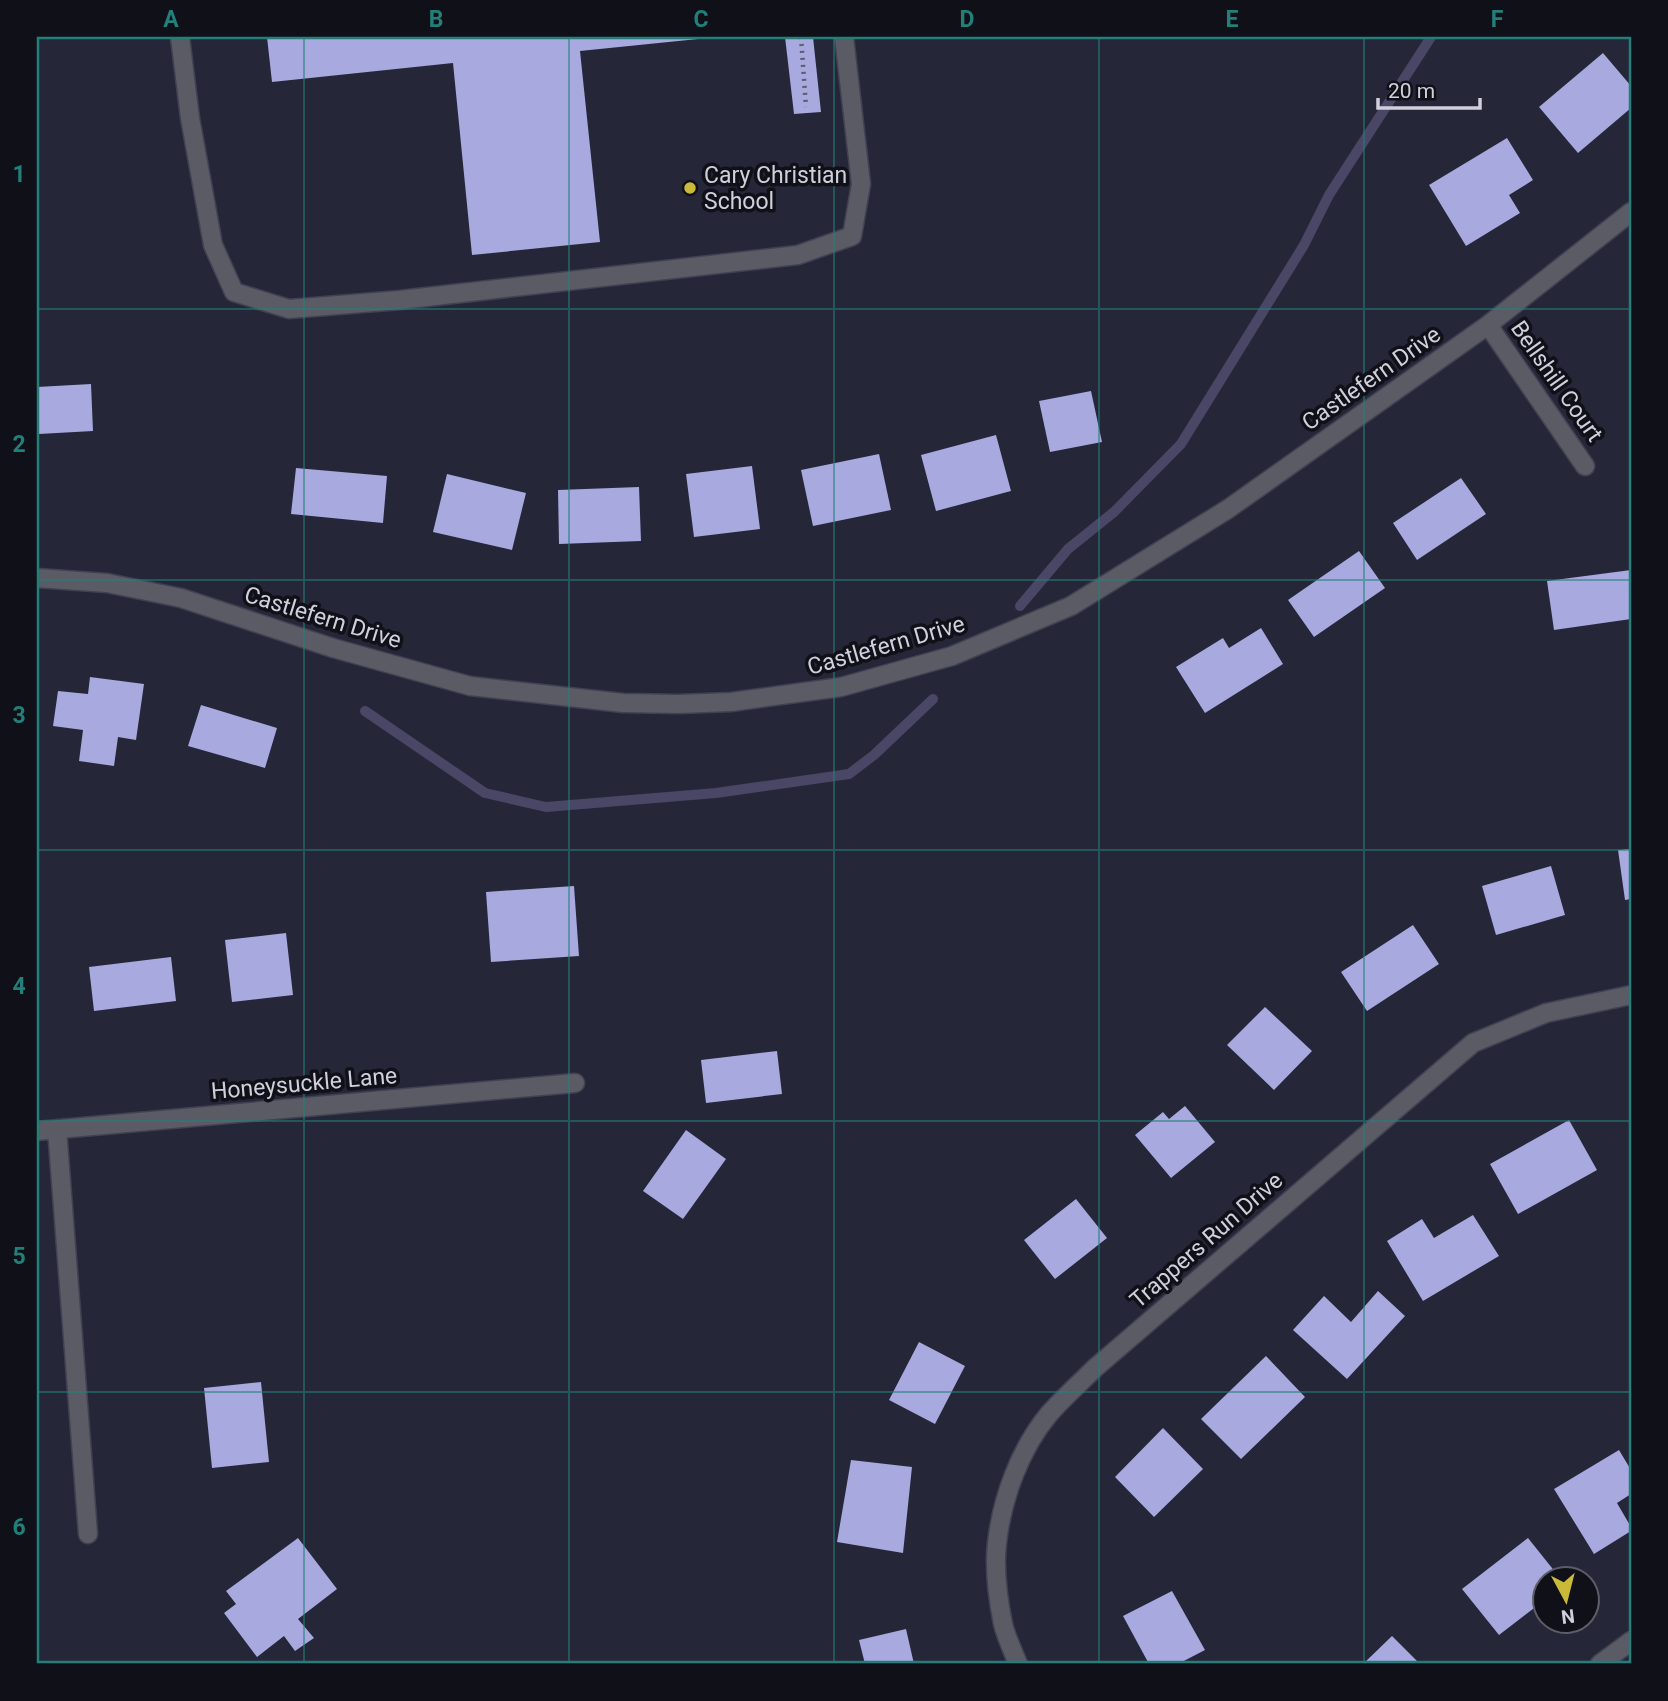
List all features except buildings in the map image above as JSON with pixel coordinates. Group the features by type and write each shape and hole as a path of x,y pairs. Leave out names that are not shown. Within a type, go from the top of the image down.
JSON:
{"street":[{"path":"180,37 190,118 213,245 234,292 289,309 400,300 798,255 852,236 862,184 844,37"},
{"name":"Castlefern Drive","path":"37,578 107,583 181,598 332,648 470,686 623,703 679,705 745,701 841,687 952,656 1071,606 1228,509 1488,325 1631,212"},
{"name":"Bellshill Court","path":"1488,325 1585,466"},
{"name":"Trappers Run Drive","path":"1018,1664 1003,1627 996,1544 1016,1469 1050,1414 1095,1368 1473,1043 1546,1013 1631,995"},
{"name":"Honeysuckle Lane","path":"37,1131 576,1083"},
{"path":"57,1129 88,1534"},
{"path":"1600,1664 1631,1641"}],"path":[{"path":"801,37 806,107"}],"waterway":[{"path":"1020,606 1068,549 1114,512 1181,444 1304,245 1329,195 1431,37"},
{"path":"365,711 485,793 546,807 716,793 849,774 874,755 933,699"}],"place":[{"name":"Cary Christian School","path":"690,188"}]}
